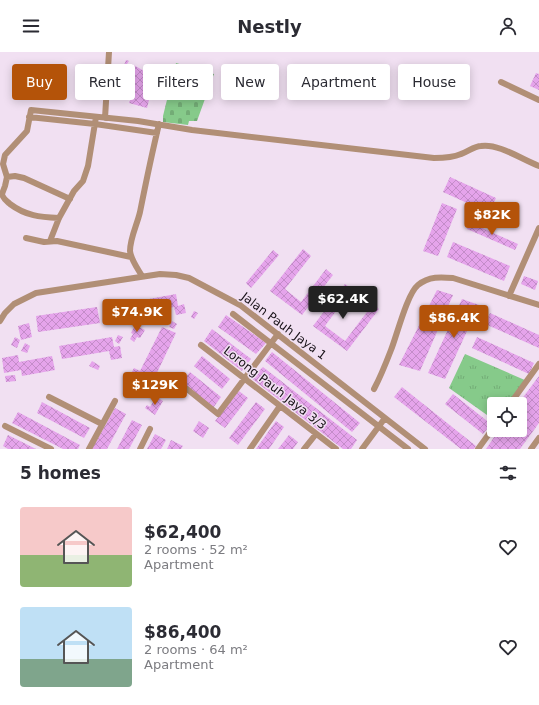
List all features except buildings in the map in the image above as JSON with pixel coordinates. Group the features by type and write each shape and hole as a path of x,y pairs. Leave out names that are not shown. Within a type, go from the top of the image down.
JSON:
{"street":[{"path":"105,118 109,52"},
{"path":"501,82 539,100"},
{"path":"59,218 26,214 16,208 3,197 2,194 6,186 7,177 4,164 6,155 25,135 31,110 159,124 192,130 434,158 450,158 479,146 488,145 539,166"},
{"path":"29,117 95,124 157,133"},
{"path":"50,241 59,218 74,191 83,181 88,166 96,117"},
{"path":"142,276 131,257 131,240 140,214 159,124"},
{"path":"7,177 16,176 24,178 70,199"},
{"path":"509,296 539,228"},
{"path":"26,238 44,242 50,241 131,257"},
{"name":"Jalan Pauh Jaya 1","path":"0,321 5,313 14,304 36,293 160,274 189,278 240,305 425,449"},
{"path":"374,389 390,355 410,297 417,286 428,279 439,277 453,278 539,305"},
{"path":"233,314 408,449"},
{"path":"182,385 218,414 278,334"},
{"name":"Lorong Pauh Jaya 3/3","path":"201,345 336,449"},
{"path":"515,397 539,364"},
{"path":"49,397 102,424"},
{"path":"89,449 115,401"},
{"path":"250,449 280,406"},
{"path":"362,449 385,418"},
{"path":"5,426 51,449"},
{"path":"140,449 150,429"},
{"path":"304,449 316,434"},
{"path":"478,449 487,437"},
{"path":"531,449 539,438"}],"green space":[{"path":"167,100 205,100 197,121 189,121 188,125 163,122"},
{"path":"465,354 527,381 516,397 487,397 487,415 449,388"}]}
